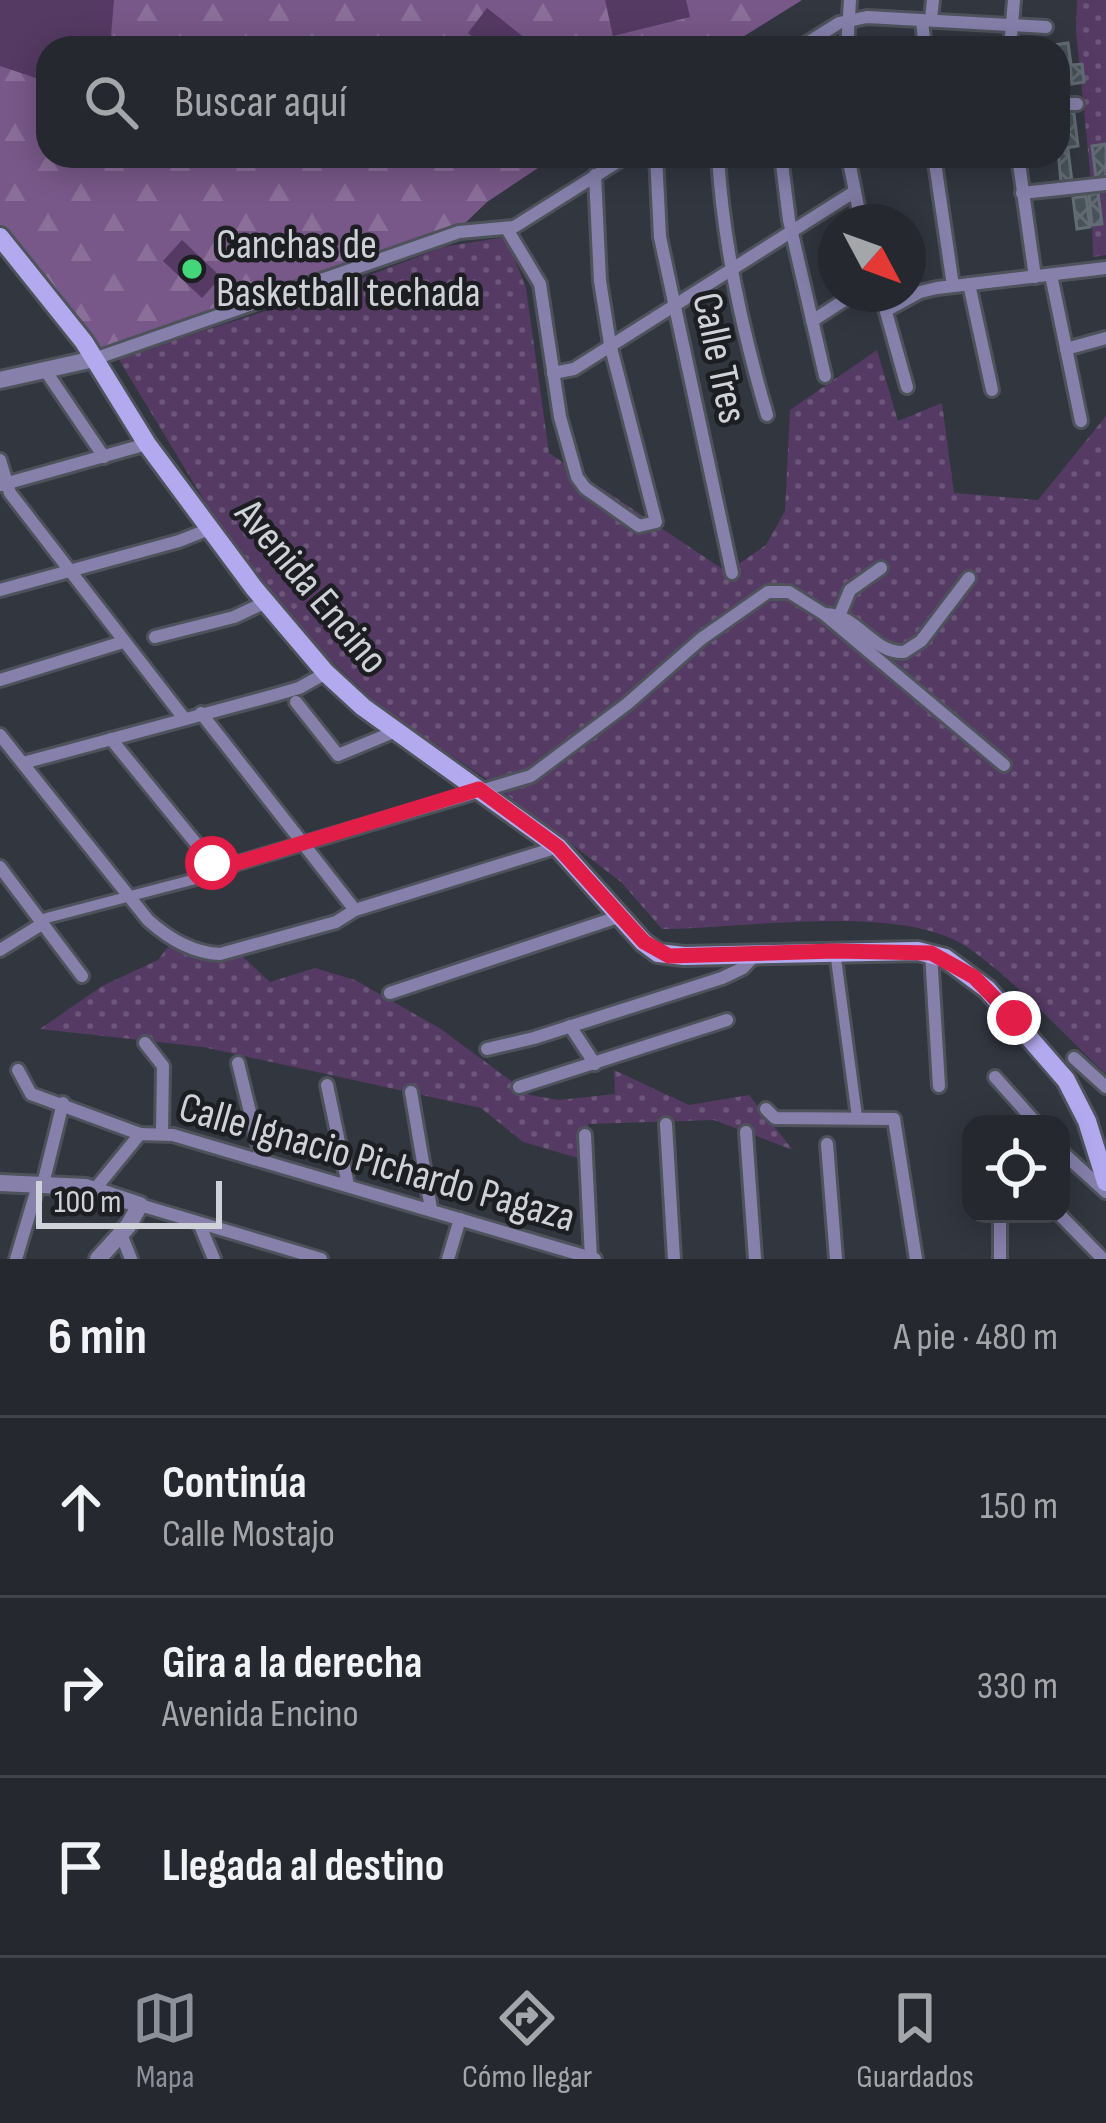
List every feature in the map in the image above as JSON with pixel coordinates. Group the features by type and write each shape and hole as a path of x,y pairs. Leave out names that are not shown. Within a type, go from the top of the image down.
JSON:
{"main road":[{"name":"Avenida Encino","path":"0,237 94,359 147,444 326,673 396,731 558,847 644,942 669,956 931,953"},
{"path":"931,953 958,966 987,989 1066,1080 1102,1150 1106,1182"}],"street":[{"path":"848,36 850,0"},
{"path":"926,36 933,0"},
{"path":"1009,36 1014,0"},
{"path":"816,36 849,20 1046,27"},
{"path":"1070,104 1077,104"},
{"path":"0,380 94,359 466,230 507,229 607,168"},
{"name":"Calle Tres","path":"657,168 660,237 732,573"},
{"path":"719,168 730,268 767,415"},
{"path":"783,168 825,376"},
{"path":"850,168 857,204"},
{"path":"936,168 952,286"},
{"path":"1019,168 1035,277"},
{"path":"507,229 539,284 560,417 580,484 639,526 656,522 610,344 600,281 595,175"},
{"path":"1022,193 1106,184"},
{"path":"553,373 574,368 854,192"},
{"path":"926,291 1106,268"},
{"path":"1051,275 1081,421"},
{"path":"969,284 992,390"},
{"path":"812,321 826,312"},
{"path":"887,312 907,387"},
{"path":"1066,349 1106,338"},
{"path":"45,370 104,457"},
{"path":"4,484 147,444"},
{"path":"0,460 10,493 182,718"},
{"path":"0,590 212,528"},
{"path":"840,614 850,590 881,568"},
{"path":"824,614 840,614 886,650 904,652 921,641 969,578"},
{"path":"0,950 41,922 207,876 217,867 479,789 512,784 544,768 701,639 768,592 789,592 824,614 1004,765"},
{"path":"155,638 266,602"},
{"path":"0,680 123,642"},
{"path":"23,763 299,688 326,673"},
{"path":"296,702 338,755 396,731"},
{"path":"201,713 355,910"},
{"path":"0,735 148,920 172,939 213,954 336,922 355,910 558,847"},
{"path":"111,739 217,867"},
{"path":"0,867 82,976"},
{"path":"390,993 621,916"},
{"path":"835,951 857,1117"},
{"path":"487,1048 722,978 743,968 758,952"},
{"path":"931,953 939,1086"},
{"path":"519,1087 728,1021"},
{"path":"570,1026 595,1064"},
{"path":"145,1043 163,1066 162,1134"},
{"path":"1074,1058 1106,1087"},
{"path":"238,1064 262,1160"},
{"path":"18,1070 28,1092 140,1134"},
{"path":"995,1077 1029,1115"},
{"path":"327,1084 348,1185"},
{"path":"411,1092 431,1209"},
{"path":"16,1259 63,1103"},
{"path":"766,1108 775,1118 894,1119 916,1259"},
{"path":"666,1124 674,1259"},
{"path":"746,1132 755,1259"},
{"name":"Calle Ignacio Pichardo Pagaza","path":"94,1189 140,1134 162,1134 593,1258"},
{"path":"585,1135 593,1258"},
{"path":"827,1144 836,1259"},
{"path":"1070,1159 1106,1192"},
{"path":"0,1183 94,1189 294,1255 321,1259"},
{"path":"98,1259 140,1205"},
{"path":"448,1259 460,1219"},
{"path":"199,1222 214,1259"},
{"path":"1000,1223 1000,1259"},
{"path":"1069,1223 1103,1259"},
{"path":"121,1234 131,1259"}],"shaded area":[{"path":"0,0 114,0 111,36 36,36 36,78 0,66"},
{"path":"605,0 686,0 690,17 613,36"},
{"path":"1077,0 1106,0 1106,255 1093,257 1091,181 1076,31"},
{"path":"487,8 522,36 472,36 468,33"},
{"path":"506,237 526,288 549,453 727,572 766,545 785,511 790,410 877,350 898,421 942,403 954,493 1038,500 1106,416 1106,1074 1006,978 970,949 941,934 905,926 822,921 662,929 621,882 482,776 384,710 262,596 118,358 326,292 443,247"},
{"name":"Canchas de Basketball techada","path":"182,240 221,277 202,298 163,261"},
{"path":"177,935 243,957 270,982 315,968 355,980 441,1029 530,1095 559,1100 615,1094 614,1070 689,1105 749,1095 793,1150 714,1120 588,1124 585,1160 523,1142 481,1108 203,1047 40,1029 102,986 158,960"}],"green space":[{"path":"0,0 802,0 744,36 36,36 36,168 538,168 487,202 459,229 99,350 0,225"}],"building":[{"path":"1082,64 1084,82 1072,84 1070,65"},
{"path":"1070,112 1074,114 1078,146 1070,147"},
{"path":"1106,144 1106,176 1096,178 1092,146"},
{"path":"1070,166 1072,182 1061,183 1060,168"},
{"path":"1098,193 1102,224 1092,225 1089,195"},
{"path":"1086,196 1090,227 1077,229 1073,198"}],"place":[{"name":"Canchas de Basketball techada","path":"192,269"}],"route":[{"path":"212,863 224,867 479,789 558,847 658,953 931,953 974,977 1014,1018"}]}
